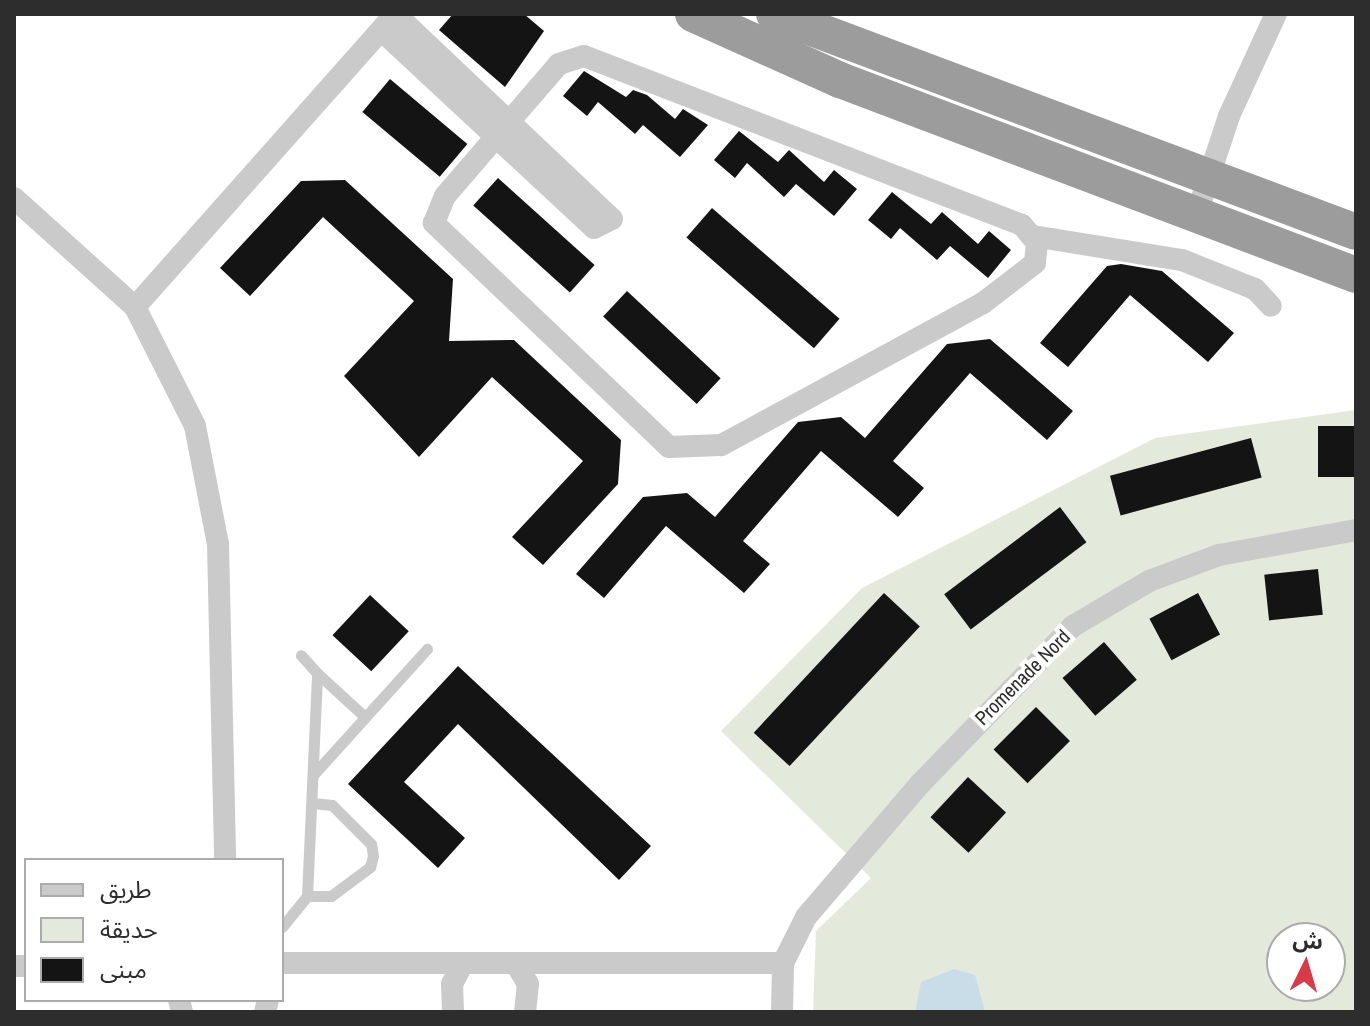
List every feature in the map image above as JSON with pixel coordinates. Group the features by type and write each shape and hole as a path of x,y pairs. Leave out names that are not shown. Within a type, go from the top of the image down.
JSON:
{"highway":[{"path":"693,14 840,80 1198,210 1356,275"},
{"path":"774,14 1211,175 1356,232"}],"street":[{"path":"1198,210 1276,14"},
{"path":"135,307 391,20 505,129 594,228 607,225 611,212 505,129"},
{"path":"1033,236 1038,250 1030,269 983,303 721,445 678,450 437,229 436,209 562,61 599,57 1008,219 1033,236 1182,260 1255,289 1271,306"},
{"path":"14,198 135,307 189,409 214,514 225,858"},
{"name":"Promenade Nord","path":"783,963 797,929 839,878 1073,626 1149,581 1219,555 1356,530"},
{"path":"284,963 783,963 782,1012"},
{"path":"516,964 528,984 525,1012"},
{"path":"453,1012 452,984 462,965"}],"lane":[{"path":"313,776 427,649"},
{"path":"301,655 364,716"},
{"path":"284,925 307,896 317,673"},
{"path":"307,896 331,896 370,867 373,856 371,844 332,805 312,803"}],"green space":[{"path":"1356,410 1356,1012 813,1012 816,931 871,878 721,731 862,588 1155,438"}],"water":[{"path":"954,969 975,975 985,1012 915,1012 921,982"}],"building":[{"path":"453,14 524,14 544,31 505,87 439,30"},
{"path":"584,71 626,97 633,90 647,95 675,119 683,109 708,125 680,157 643,125 635,134 598,102 587,116 563,96"},
{"path":"390,79 467,144 440,177 362,112"},
{"path":"739,131 778,162 789,150 824,182 834,170 857,189 834,216 796,184 784,197 747,163 735,178 714,160"},
{"path":"498,178 595,265 570,292 473,205"},
{"path":"345,180 453,279 449,341 514,340 621,440 618,484 543,565 512,537 583,461 492,377 419,457 344,376 414,301 323,217 250,296 220,268 301,181"},
{"path":"892,192 931,224 942,212 978,244 989,231 1011,250 988,278 950,246 937,260 900,228 891,239 868,220"},
{"path":"712,208 840,319 814,348 686,237"},
{"path":"1121,264 1162,271 1234,333 1208,362 1130,295 1068,367 1040,343 1107,266"},
{"path":"627,291 721,378 697,404 603,317"},
{"path":"990,339 1073,411 1047,440 970,373 893,461 924,488 898,517 821,451 743,541 770,564 744,593 666,526 604,598 576,574 643,497 687,493 715,517 798,422 841,417 865,438 947,344"},
{"path":"1318,426 1356,426 1356,477 1318,477"},
{"path":"1251,438 1262,478 1121,515 1110,476"},
{"path":"1060,507 1086,542 971,629 944,594"},
{"path":"1318,569 1323,615 1269,620 1264,575"},
{"path":"884,593 920,626 790,766 754,733"},
{"path":"1198,593 1220,634 1172,660 1149,619"},
{"path":"370,595 409,631 371,671 332,635"},
{"path":"1104,642 1137,680 1095,716 1062,678"},
{"path":"458,666 651,846 619,880 458,724 404,782 465,838 438,868 348,784"},
{"path":"1036,707 1070,741 1028,783 994,749"},
{"path":"968,777 1006,812 969,853 930,817"}]}
